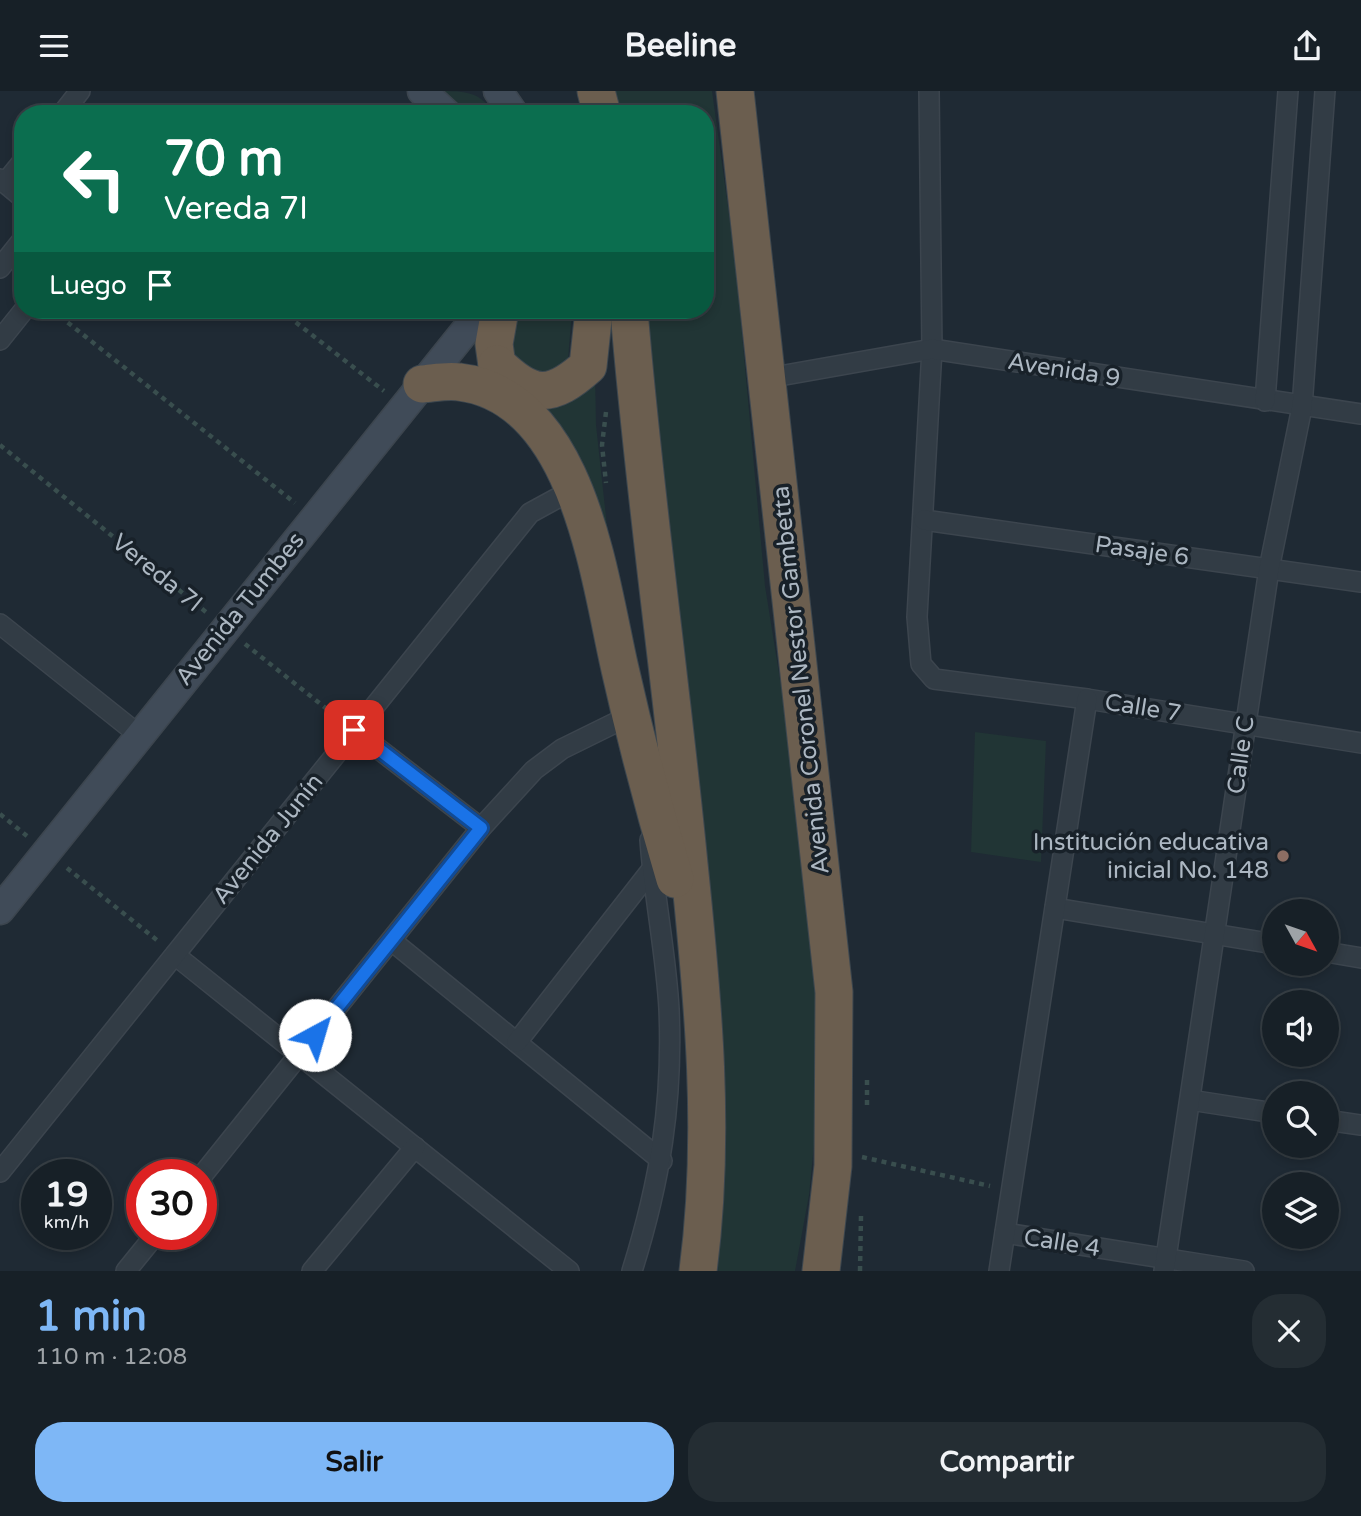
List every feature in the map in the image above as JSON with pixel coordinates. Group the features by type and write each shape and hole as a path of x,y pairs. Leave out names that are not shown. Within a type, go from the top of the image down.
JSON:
{"highway":[{"name":"Avenida Coronel Nestor Gambetta","path":"735,91 834,992 833,1153 821,1271"},
{"path":"498,319 494,344 500,381 557,454 574,489 594,545 646,786 698,954"},
{"path":"413,396 459,381 514,381 540,391 565,387 588,366 593,319"},
{"path":"630,319 654,570 679,756 698,954 707,1081 707,1171 698,1271"}],"street":[{"path":"69,105 80,91"},
{"path":"422,91 437,105"},
{"path":"924,520 932,349 929,91"},
{"path":"1265,401 1288,91"},
{"name":"Calle C","path":"1165,1265 1269,569 1302,407 1325,91"},
{"path":"0,268 14,250"},
{"path":"0,340 17,319"},
{"name":"Avenida Tumbes","path":"0,910 475,319"},
{"name":"Avenida 9","path":"768,378 932,349 1361,414"},
{"name":"Avenida Junín","path":"0,1171 530,513 574,489"},
{"name":"Pasaje 6","path":"924,520 1361,582"},
{"name":"Calle 7","path":"924,520 917,617 921,664 934,679 1087,699 1361,743"},
{"path":"0,624 139,735"},
{"path":"999,1271 1087,699"},
{"path":"215,1159 481,828 534,770 562,749 631,715"},
{"path":"354,730 481,828"},
{"path":"632,1271 662,1161 669,1108 669,1007 652,869 646,786"},
{"path":"517,1042 652,869"},
{"path":"1055,908 1262,942"},
{"path":"392,941 662,1161"},
{"path":"1339,954 1361,958"},
{"path":"175,955 569,1271"},
{"path":"1190,1100 1262,1111"},
{"path":"1339,1122 1361,1125"},
{"path":"312,1271 415,1147"},
{"name":"Calle 4","path":"1005,1233 1165,1265 1244,1271"},
{"path":"126,1271 143,1250"}],"path":[{"path":"63,319 313,518"},
{"path":"294,319 413,396"},
{"name":"Vereda 7I","path":"0,446 354,730"},
{"path":"0,814 175,955"},
{"path":"833,1153 863,1157 1012,1191"}],"green space":[{"path":"438,91 471,94 488,105 453,105"},
{"path":"608,91 712,91 714,105 610,105"},
{"path":"714,106 735,258 765,586 811,873 820,1085 809,1195 795,1271 718,1271 720,1057 642,319 714,319"},
{"path":"514,319 571,319 568,360 555,375 518,371 505,336"},
{"path":"595,373 596,425 613,581 524,400"},
{"path":"975,732 1046,741 1041,862 971,852"}],"place":[{"name":"Institución educativa inicial No. 148","path":"1283,856"}],"route":[{"path":"315,1035 481,828 354,730"}]}
